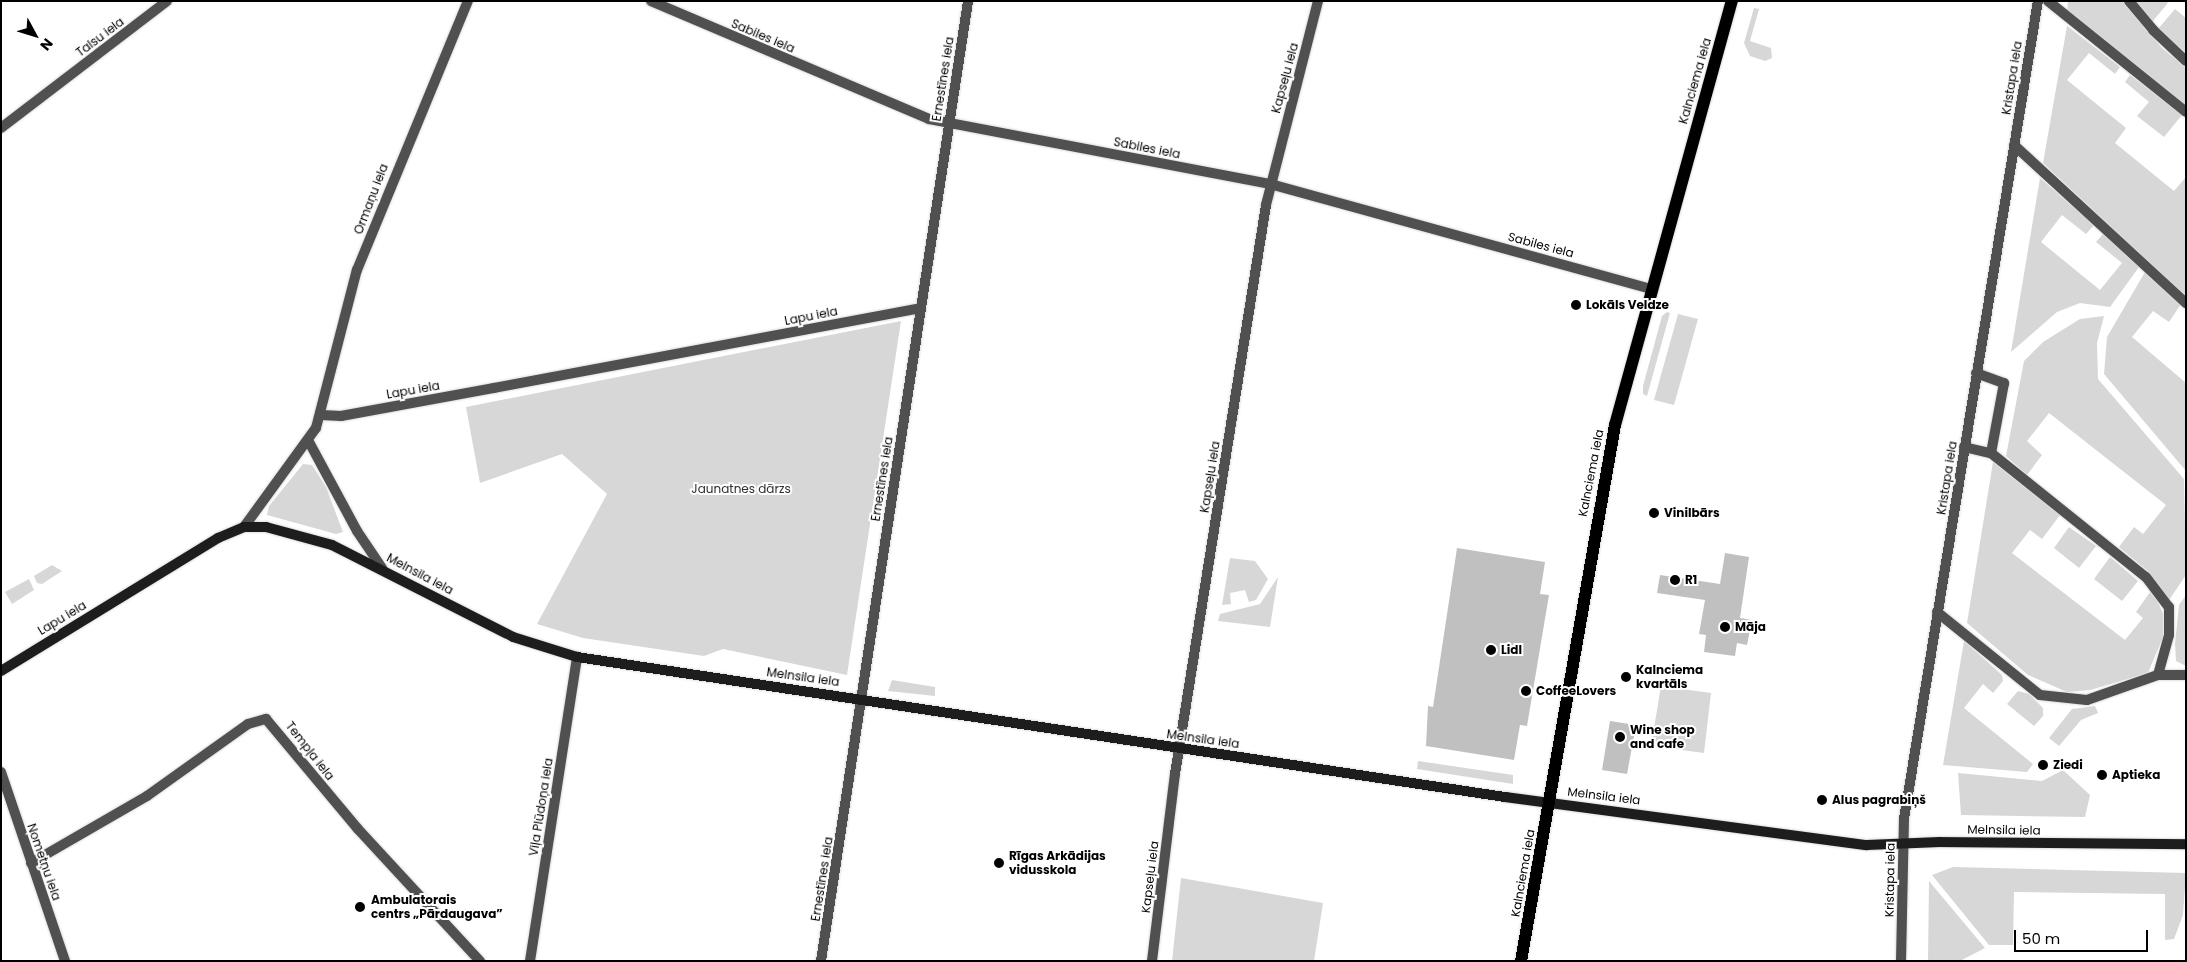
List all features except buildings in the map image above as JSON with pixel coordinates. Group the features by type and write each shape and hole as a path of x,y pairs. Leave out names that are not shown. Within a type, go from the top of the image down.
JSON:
{"main road":[{"name":"Kalnciema iela","path":"1522,961 1597,509 1628,367 1732,1"}],"street":[{"name":"Talsu iela","path":"1,128 167,1"},
{"name":"Ormaņu iela","path":"322,415 357,270 468,1"},
{"name":"Sabiles iela","path":"650,1 914,114 1270,184 1651,289"},
{"name":"Ernestīnes iela","path":"821,961 968,1"},
{"name":"Kapseļu iela","path":"1152,961 1179,748 1270,184 1318,1"},
{"name":"Kristapa iela","path":"1901,961 1902,845 1937,612 2038,1"},
{"path":"2048,1 2186,112"},
{"path":"2129,1 2153,30 2186,60"},
{"path":"2014,145 2186,303"},
{"name":"Lapu iela","path":"1,671 204,546 244,527 308,440 322,415 341,416 920,308"},
{"path":"1976,373 2004,383 1991,453"},
{"path":"308,440 357,531 382,568"},
{"path":"1964,448 1991,453 2146,576 2169,607 2169,634 2158,675"},
{"name":"Melnsila iela","path":"244,527 271,527 302,534 382,568 514,636 577,657 1549,802 1866,845 1940,842 2186,844"},
{"path":"1937,612 2040,695 2087,700 2158,675 2186,675"},
{"name":"Viļa Plūdoņa iela","path":"530,961 577,657"},
{"name":"Tempļa iela","path":"31,863 147,796 248,724 266,719 358,829 480,961"},
{"name":"Nometņu iela","path":"1,772 65,961"}],"green space":[{"path":"2068,1 2122,1 2162,48 2186,68 2186,109 2067,11"},
{"path":"2135,1 2165,1 2168,3 2152,22"},
{"path":"1754,8 1759,9 1750,41 1771,48 1772,58 1765,61 1750,56 1744,43"},
{"path":"2175,9 2186,18 2186,53 2158,29"},
{"path":"2067,26 2120,67 2115,74 2089,53 2067,80 2126,128 2115,143 2174,191 2186,177 2186,297 2043,163"},
{"path":"2130,75 2182,115 2164,137 2137,116 2149,102 2125,82"},
{"path":"2040,178 2094,225 2086,234 2062,215 2041,242 2100,290 2122,263 2096,242 2103,234 2139,267 2110,307 2080,303 2057,312 2011,352"},
{"path":"2145,272 2181,304 2169,322 2153,311 2132,337 2186,383 2186,471 2104,374 2107,337"},
{"path":"1667,312 1670,313 1647,396 1643,394 1643,386 1662,316"},
{"path":"1678,314 1698,319 1674,405 1654,400"},
{"path":"2104,316 2097,343 2098,379 2184,479 2186,575 2169,600 2149,572 2119,547 2134,527 2143,534 2166,505 2049,413 2027,441 2042,455 2027,475 2006,456 2024,361 2043,342 2080,319"},
{"name":"Jaunatnes dārzs","path":"901,321 847,675 723,649 704,656 583,638 537,624 607,494 562,454 480,483 466,407"},
{"path":"1993,462 2060,515 2042,539 2030,530 2012,553 2125,640 2143,618 2136,612 2150,592 2158,602 2163,614 2163,637 2148,673 2090,690 2067,692 2028,675 1967,623"},
{"path":"303,464 312,465 326,487 343,532 336,534 267,515 269,506"},
{"path":"2069,527 2096,546 2079,568 2054,548"},
{"path":"2110,557 2138,581 2122,601 2094,579"},
{"path":"1230,558 1255,561 1268,579 1256,600 1249,602 1245,590 1230,593 1231,604 1222,605"},
{"path":"52,565 62,571 42,584 37,583 34,576"},
{"path":"1278,577 1270,627 1218,621 1220,614 1260,604"},
{"path":"29,579 34,590 12,604 5,592"},
{"path":"2186,595 2186,666 2176,661 2175,644 2179,605"},
{"path":"1964,641 2002,675 2003,681 1993,693 1983,684 1964,708 2033,764 2027,772 1943,765"},
{"path":"892,680 935,687 935,696 888,691"},
{"path":"1661,686 1711,693 1704,753 1651,746"},
{"path":"2018,691 2029,694 2043,708 2043,716 2034,726 2007,704"},
{"path":"2095,706 2098,713 2081,720 2059,746 2049,738 2072,709"},
{"path":"1418,761 1513,775 1513,784 1417,769"},
{"path":"2063,770 2090,795 2085,817 1961,815 1958,773 2042,781"},
{"path":"1953,867 2186,873 2183,915 2174,939 2165,940 2165,894 2014,892 2013,945 1989,945 1932,875"},
{"path":"1181,878 1323,903 1314,961 1172,961"},
{"path":"1929,881 1985,948 1960,961 1928,961"}],"place":[{"name":"Lokāls Veldze","path":"1576,305"},
{"name":"Vinilbārs","path":"1654,513"},
{"name":"R1","path":"1675,580"},
{"name":"Māja","path":"1725,627"},
{"name":"Lidl","path":"1491,650"},
{"name":"Kalnciema kvartāls","path":"1626,677"},
{"name":"CoffeeLovers","path":"1526,691"},
{"name":"Wine shop and cafe","path":"1620,737"},
{"name":"Ziedi","path":"2043,765"},
{"name":"Aptieka","path":"2102,775"},
{"name":"Alus pagrabiņš","path":"1822,800"},
{"name":"Rīgas Arkādijas vidusskola","path":"999,863"},
{"name":"Ambulatorais centrs „Pārdaugava”","path":"360,907"}]}
